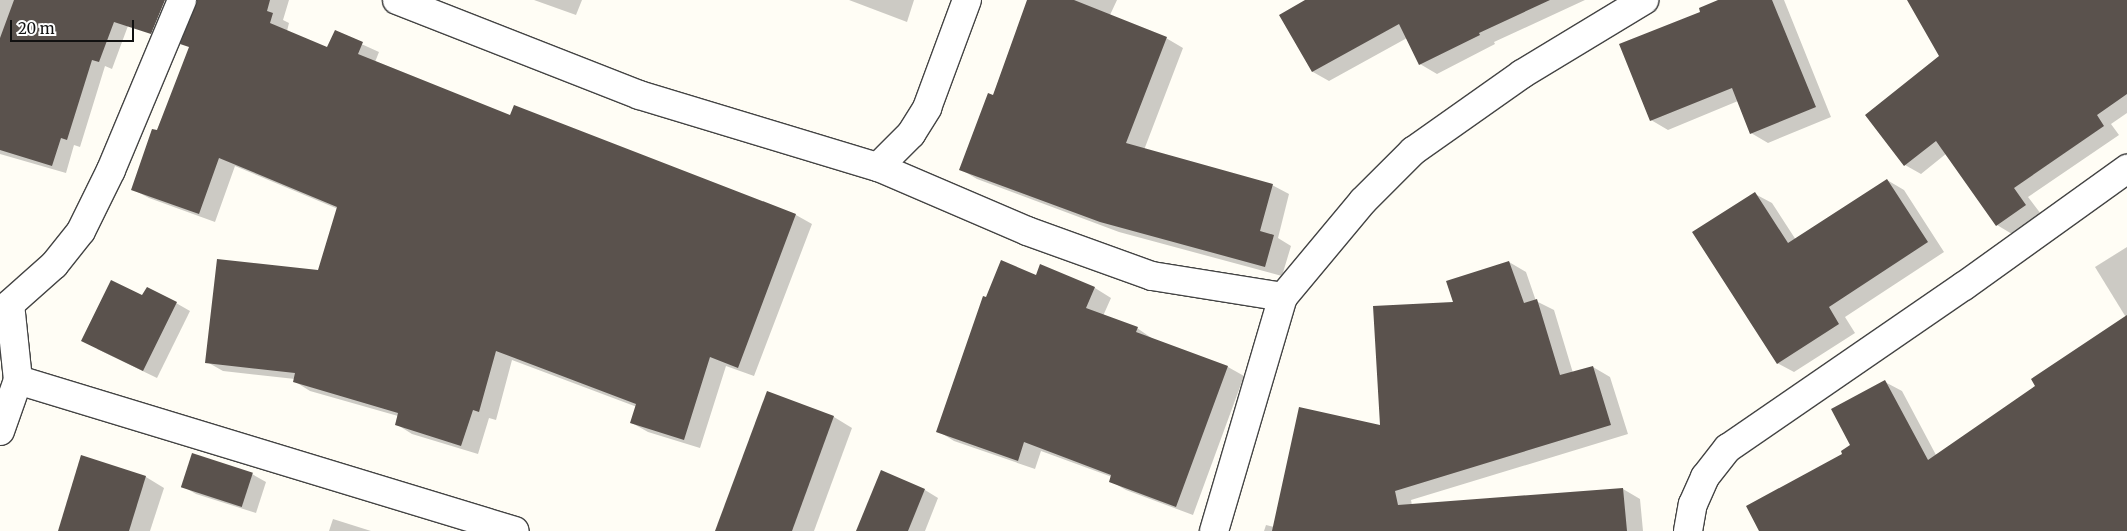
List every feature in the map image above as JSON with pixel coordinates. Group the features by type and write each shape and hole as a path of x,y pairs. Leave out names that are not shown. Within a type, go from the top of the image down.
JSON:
{"street":[{"path":"0,431 18,380 5,303 54,265 81,231 111,170 182,0"},
{"path":"397,0 639,95 878,167 1027,231 1152,276 1283,297"},
{"path":"878,167 911,134 927,108 967,0"},
{"path":"1214,531 1283,297 1363,201 1414,151 1522,74 1644,0"},
{"path":"1688,531 1693,504 1705,477 1728,448 1964,286 2127,168"},
{"path":"18,380 515,531"}],"building":[{"path":"14,0 165,0 151,34 114,22 99,62 92,60 67,140 61,138 52,166 0,150 0,38"},
{"path":"197,0 270,0 267,11 273,13 270,23 327,47 335,30 363,42 358,54 510,115 514,105 796,214 738,368 710,357 684,440 630,423 636,404 496,351 479,412 473,410 461,446 395,425 398,413 293,382 295,373 205,363 217,259 318,270 337,207 219,158 199,214 131,190 152,129 157,130 189,47 180,44"},
{"path":"1027,0 1074,0 1167,37 1126,143 1273,184 1260,231 1274,235 1265,267 1100,222 959,170 988,93 993,95"},
{"path":"1305,0 1550,0 1479,33 1480,35 1419,65 1399,24 1312,72 1279,15"},
{"path":"1718,0 1772,0 1816,107 1750,134 1732,88 1650,121 1619,44 1700,12 1699,8"},
{"path":"1907,0 2127,0 2127,94 2097,115 2104,126 2014,188 2026,205 1996,226 1936,141 1904,166 1865,115 1939,56"},
{"path":"1887,179 1928,242 1829,307 1839,324 1777,364 1692,232 1755,192 1788,243"},
{"path":"1001,260 1036,275 1040,264 1095,287 1086,308 1138,327 1136,332 1228,366 1176,507 1109,482 1111,475 1024,442 1018,461 936,432 983,296 986,297"},
{"path":"1509,261 1524,303 1537,299 1560,375 1593,366 1611,425 1395,491 1398,505 1623,488 1627,531 1272,531 1299,407 1380,425 1373,306 1453,302 1446,281"},
{"path":"111,280 142,295 147,287 177,302 143,371 81,341"},
{"path":"2127,315 2127,531 1759,531 1746,506 1842,454 1841,451 1850,445 1831,409 1885,380 1928,460 2035,386 2031,379"},
{"path":"767,391 834,416 792,531 715,531"},
{"path":"192,453 253,473 242,507 181,487"},
{"path":"81,455 146,476 129,531 58,531"},
{"path":"881,470 925,489 908,531 856,531"}]}
